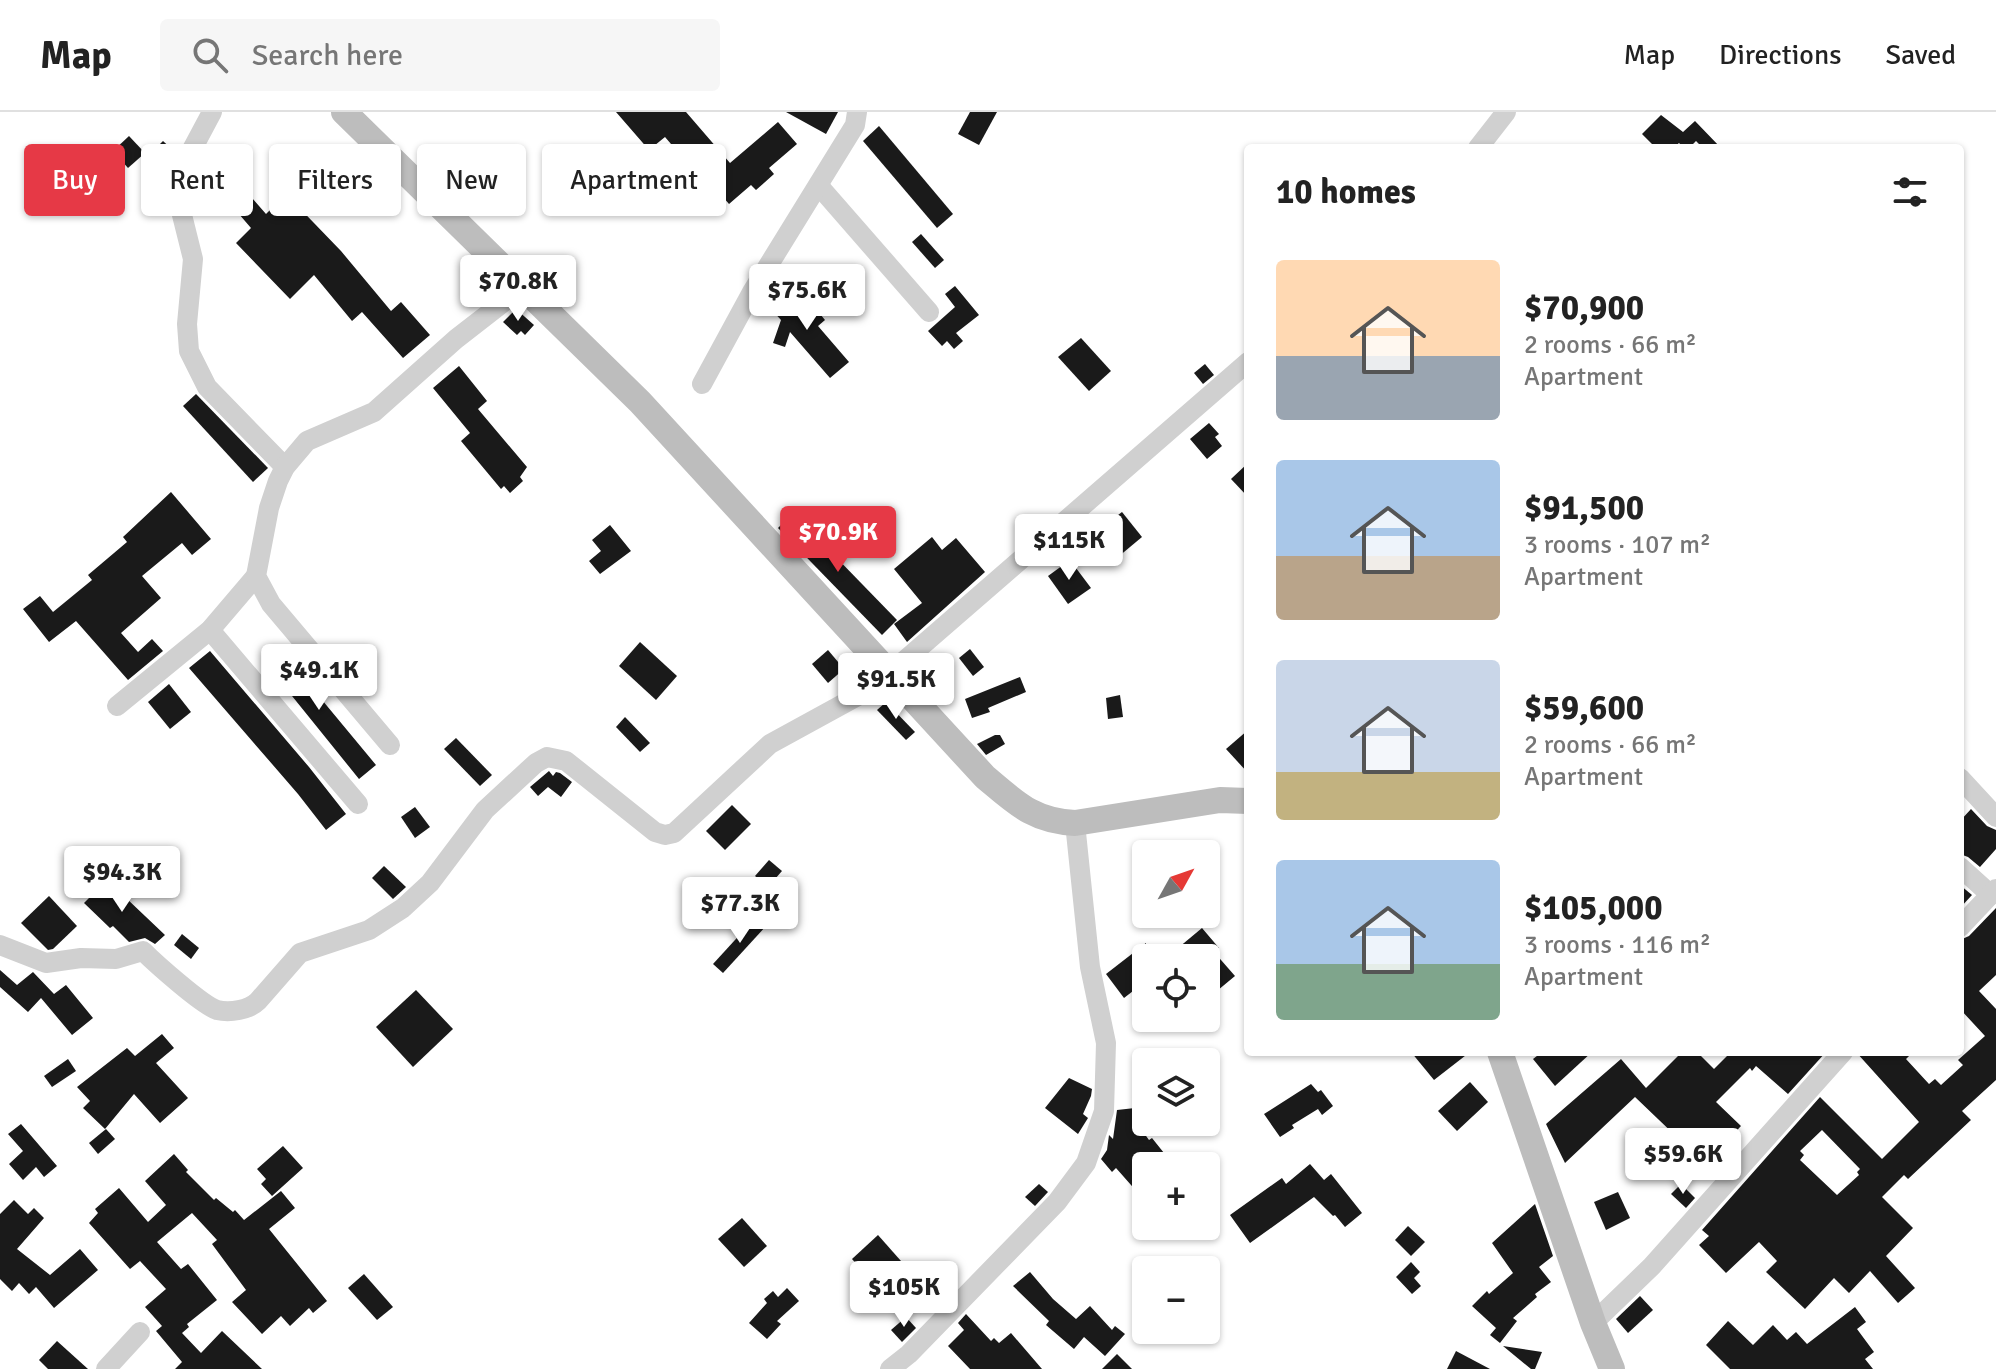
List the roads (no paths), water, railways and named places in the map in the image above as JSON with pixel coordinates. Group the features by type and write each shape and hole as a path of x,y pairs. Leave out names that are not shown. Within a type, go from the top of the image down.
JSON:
{"main road":[{"path":"344,112 640,402 985,777 1026,811 1052,822 1075,823 1220,800 1244,801"},
{"path":"1501,1056 1593,1323 1612,1369"}],"street":[{"path":"212,112 179,174 182,215 193,259 187,324 189,351 207,387 285,467"},
{"path":"702,384 752,292 855,125 857,112"},
{"path":"1481,144 1506,112"},
{"path":"819,186 929,312"},
{"path":"117,706 210,630 256,576 269,508 285,467 307,441 374,412 456,339 523,287"},
{"path":"0,945 46,963 81,958 116,959 143,951 216,1010 251,1008 300,953 369,930 403,908 430,883 485,810 536,763 547,757 566,761 655,832 665,835 674,833 770,744 865,692 889,674 1244,365"},
{"path":"256,576 271,604 390,745"},
{"path":"210,630 358,804"},
{"path":"1964,782 1996,817"},
{"path":"890,1369 909,1354 1057,1202 1086,1163 1104,1111 1106,1043 1090,967 1075,823"},
{"path":"1964,870 1994,892 1964,923"},
{"path":"1593,1323 1652,1266 1839,1056"},
{"path":"106,1369 140,1332"}]}
